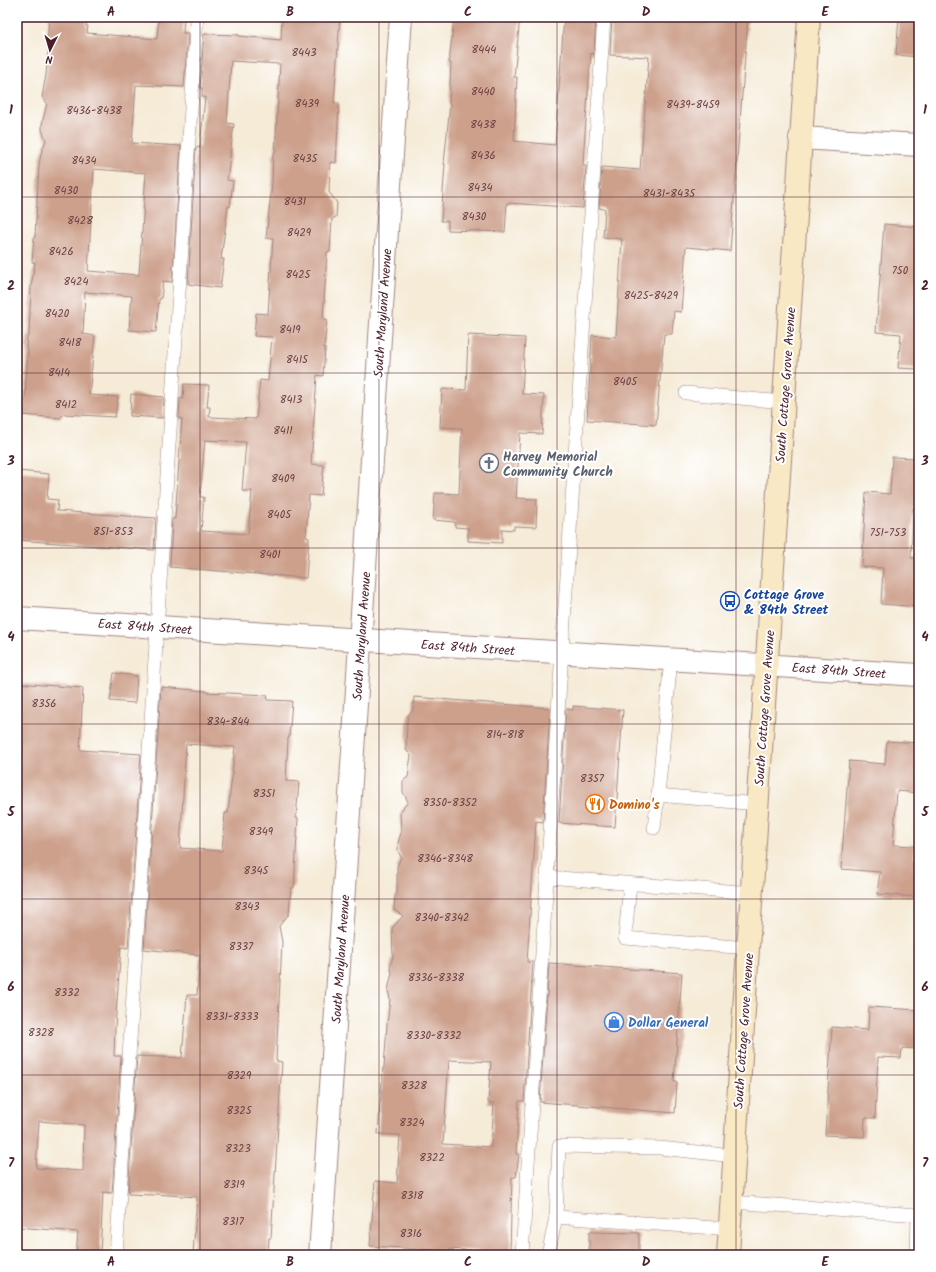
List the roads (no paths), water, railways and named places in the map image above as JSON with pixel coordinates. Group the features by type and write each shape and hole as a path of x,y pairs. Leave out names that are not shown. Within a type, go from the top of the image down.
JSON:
{"main road":[{"name":"South Cottage Grove Avenue","path":"728,1255 809,17"}],"street":[{"name":"South Maryland Avenue","path":"320,1255 401,17"},
{"path":"800,138 919,146"},
{"name":"East 84th Street","path":"17,618 919,675"}],"lane":[{"path":"116,1255 197,17"},
{"path":"522,1255 604,17"},
{"path":"686,393 783,402"},
{"path":"654,828 671,659"},
{"path":"658,795 757,804"},
{"path":"547,877 752,893"},
{"path":"630,884 625,938 748,948"},
{"path":"548,1255 556,1217 559,1146 660,1148 734,1156"},
{"path":"731,1202 918,1215 917,1255"},
{"path":"556,1217 730,1229"}],"place":[{"name":"Harvey Memorial Community Church","path":"489,463"},
{"name":"Cottage Grove & 84th Street","path":"730,601"},
{"name":"Domino's","path":"595,804"},
{"name":"Dollar General","path":"614,1022"}]}
